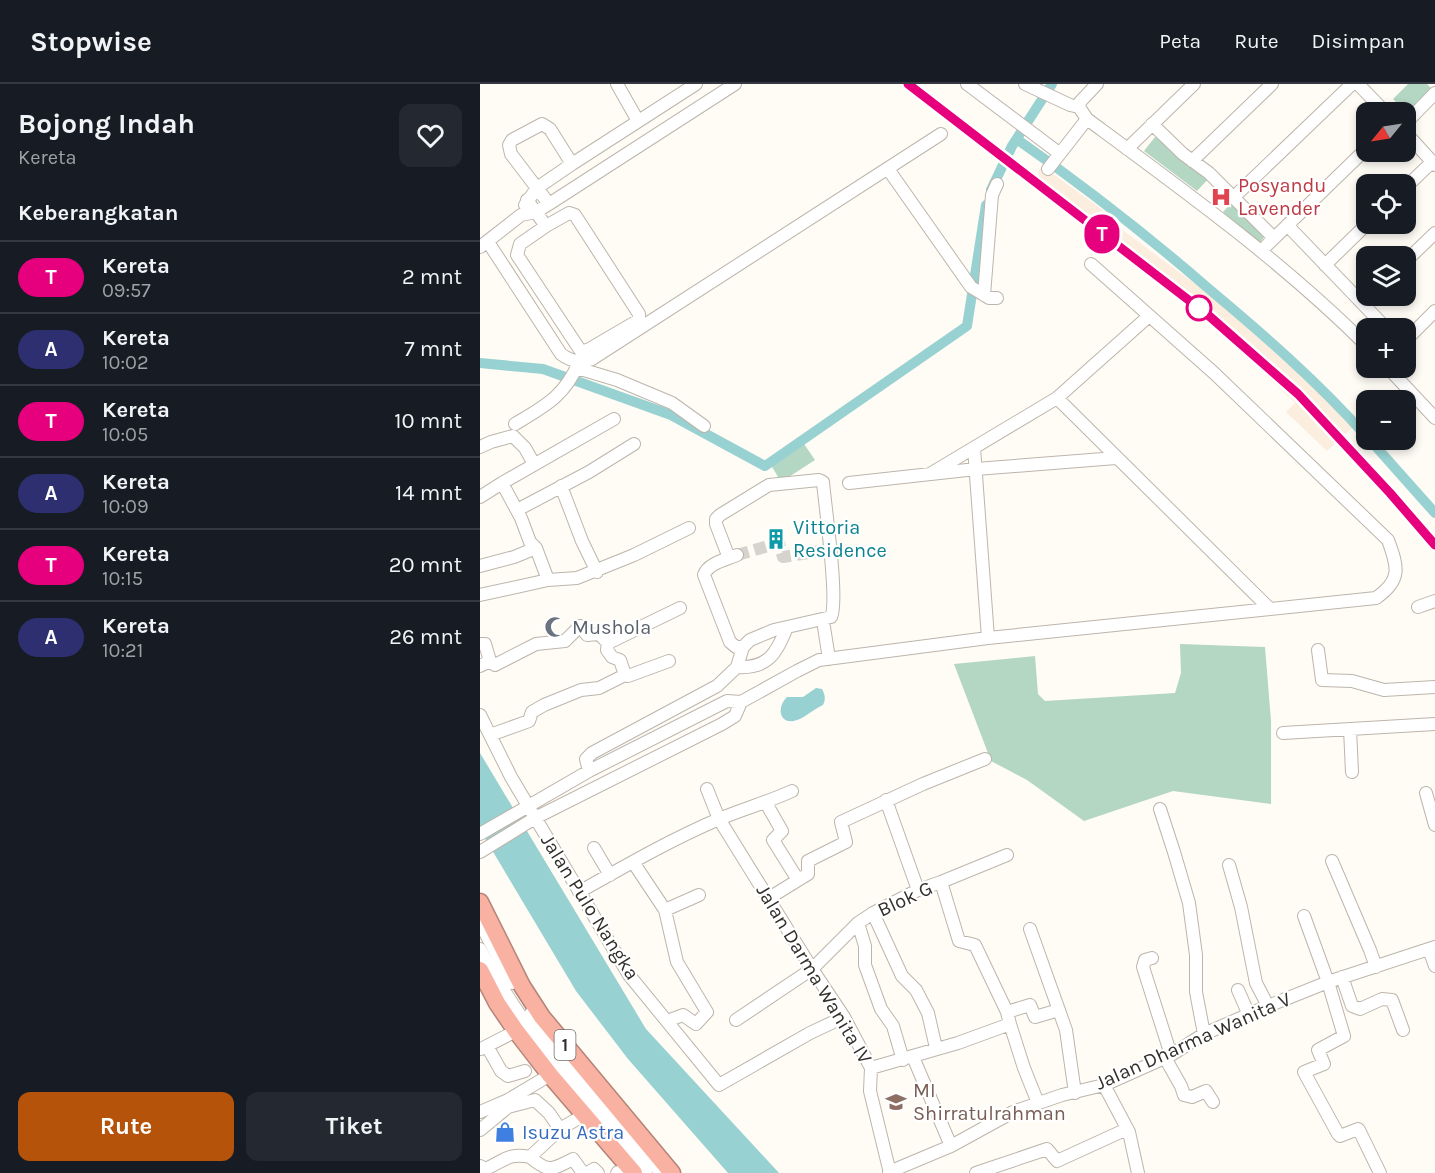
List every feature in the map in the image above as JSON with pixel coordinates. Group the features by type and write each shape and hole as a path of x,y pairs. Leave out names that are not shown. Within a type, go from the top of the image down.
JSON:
{"highway":[{"name":"1","path":"480,902 522,986 542,1017 672,1173"},
{"name":"1","path":"480,970 497,1003 550,1076 634,1173"}],"street":[{"path":"617,84 638,121"},
{"path":"521,215 527,200 537,188 696,84"},
{"path":"704,426 672,403 617,380 577,367 561,354 484,244 521,215 536,212 735,84"},
{"path":"967,84 1038,138 1053,162 1087,119"},
{"path":"1025,84 1075,106 1087,119 1286,271 1356,335"},
{"path":"1075,106 1097,84"},
{"path":"1127,149 1194,84"},
{"path":"1192,161 1272,84"},
{"path":"1234,197 1352,84"},
{"path":"1358,84 1375,102"},
{"path":"684,92 696,109"},
{"path":"1416,113 1435,93"},
{"path":"549,204 510,154 509,145 512,140 542,124 550,129 572,164"},
{"path":"1152,124 1234,197 1270,242 1356,159"},
{"path":"515,424 556,398 577,367 941,134"},
{"path":"1416,144 1434,163 1416,178"},
{"path":"888,169 978,292 997,298"},
{"path":"978,292 992,195 998,184"},
{"path":"527,200 546,226"},
{"path":"569,213 574,215 639,314 639,320 586,351 580,350 517,255 520,244 546,226 569,213"},
{"path":"1287,225 1325,265 1356,291"},
{"path":"1416,251 1435,233"},
{"path":"1325,265 1357,234"},
{"path":"480,834 589,771 727,701 741,702 812,662 988,638 1376,598 1390,588 1396,573 1395,558 1388,540 1215,373 1091,264"},
{"path":"1416,330 1435,311"},
{"path":"930,474 1057,398 1149,316"},
{"path":"1398,378 1434,414"},
{"path":"1057,398 1270,609"},
{"path":"480,497 614,419"},
{"path":"480,447 513,436 525,448 534,464"},
{"path":"517,510 634,444"},
{"path":"974,448 988,638"},
{"path":"849,483 1116,458"},
{"path":"589,771 586,764 588,755 717,686 737,667 743,647 750,640 787,627 828,618 833,613 833,583 823,482 819,480 769,485 720,515 716,524 733,557 711,566 704,575 730,642 743,647"},
{"path":"502,483 517,510 530,542 536,548 548,580"},
{"path":"561,486 582,541 597,572"},
{"path":"480,595 548,580 577,578 597,572 689,528"},
{"path":"480,566 514,557 536,548"},
{"path":"1418,607 1435,601"},
{"path":"608,643 680,608"},
{"path":"480,644 485,644 485,663 495,665 536,644 565,641 580,626 587,635 598,634 608,643"},
{"path":"737,667 749,668 764,664 775,652 787,627"},
{"path":"825,627 830,658"},
{"path":"608,643 607,650 612,657 620,660 626,675"},
{"path":"1318,650 1322,680 1352,681 1384,690 1435,687"},
{"path":"490,735 529,722 532,712 544,705 582,690 599,688 626,675 669,661"},
{"path":"480,852 532,820 722,724 735,716 741,702"},
{"name":"Jalan Pulo Nangka","path":"480,715 524,807 629,975 719,1085 810,1033 844,1017"},
{"path":"1283,733 1435,724"},
{"path":"1350,729 1352,772"},
{"path":"631,731 632,750 640,766"},
{"path":"769,898 808,874 808,861 846,842 841,822 886,800 985,759"},
{"name":"Jalan Darma Wanita IV","path":"707,789 719,819 844,1017 871,1068 870,1091 890,1173"},
{"path":"579,892 654,850 719,819 766,803 792,791"},
{"path":"1426,793 1435,825"},
{"path":"886,800 918,890"},
{"path":"766,803 782,831 773,840 798,880"},
{"path":"1160,810 1189,903 1196,954 1196,992 1204,1034"},
{"path":"594,848 610,875"},
{"path":"940,882 1007,855"},
{"path":"1332,861 1376,967"},
{"path":"633,862 665,910 677,962 707,1012 696,1024 683,1015 666,1022"},
{"path":"1229,865 1241,908 1256,983 1268,1006"},
{"name":"Blok G","path":"736,1020 812,969 858,923 918,890 940,882 959,941 975,945 1009,1018"},
{"path":"665,910 699,895"},
{"path":"873,913 902,976 916,990 928,1014 936,1048"},
{"path":"1304,916 1328,982 1344,1036 1318,1050 1325,1064 1304,1072 1338,1134 1340,1136 1359,1130 1380,1173"},
{"path":"480,923 516,991 540,1027 661,1173"},
{"path":"858,923 865,946 865,965 881,1009 893,1026 951,1146"},
{"path":"1030,929 1066,1029 1075,1093"},
{"path":"1432,948 1435,966"},
{"name":"Jalan Dharma Wanita V","path":"890,1173 951,1146 1013,1112 1038,1102 1104,1085 1167,1056 1204,1034 1268,1006 1342,977 1432,948"},
{"path":"480,950 500,987 525,1024 558,1068 646,1173"},
{"path":"1152,958 1145,960 1143,967 1167,1056 1184,1095 1193,1097 1206,1090 1213,1102"},
{"path":"1342,977 1352,1006 1360,1009 1382,999 1392,1000 1403,1030"},
{"path":"1238,990 1249,1015"},
{"path":"871,1068 958,1043 1030,1005 1034,1017 1059,1010"},
{"path":"1009,1018 1024,1068 1038,1102"},
{"path":"516,1031 484,1048 501,1071 508,1076 525,1071"},
{"path":"480,1112 508,1100 550,1076"},
{"path":"1104,1085 1127,1129 1138,1173"},
{"path":"480,1130 508,1107 535,1100 549,1113 560,1129"},
{"path":"530,1157 560,1129 584,1115"},
{"path":"976,1173 1047,1149 1057,1161 1127,1129"},
{"path":"480,1166 485,1169 489,1168 510,1155 520,1155 530,1157 541,1168 550,1170 573,1159 585,1173 594,1169 598,1173"}],"shaded area":[{"path":"1042,166 1103,210 1101,214 1222,304 1306,378 1354,426 1327,451 1286,412 1295,403 1259,368 1204,320 1040,193 1042,189 1038,172"}],"green space":[{"path":"1408,84 1427,84 1434,91 1416,110 1416,102 1396,102 1393,99"},
{"path":"1155,137 1210,177 1197,191 1144,151"},
{"path":"1236,198 1271,230 1258,244 1223,212"},
{"path":"804,444 815,460 781,482 771,465"},
{"path":"1180,644 1265,647 1271,721 1271,804 1173,791 1084,821 1027,780 991,761 954,664 1035,656 1038,694 1045,701 1175,693 1181,673"}],"water":[{"path":"816,688 823,691 825,699 823,705 797,720 784,719 781,706 787,697 803,697"},
{"path":"480,753 646,1029 779,1173 728,1173 628,1059 576,991 480,830"}],"waterway":[{"path":"991,190 1012,146 1052,84"},
{"path":"1018,140 1115,212 1230,306 1310,378 1356,425"},
{"path":"480,363 543,369 671,415 765,466 967,326 986,205"},
{"path":"1379,450 1435,513"}],"tunnel":[{"path":"737,555 779,543 783,557 827,550"}],"railway":[{"path":"908,84 1208,315 1298,394 1435,545"}],"train":[{"name":"T","path":"908,84 1208,315 1298,394 1435,545"}],"place":[{"name":"Posyandu Lavender","path":"1221,197"},
{"name":"Vittoria Residence","path":"776,539"},
{"name":"Mushola","path":"555,627"},
{"name":"MI Shirratulrahman","path":"896,1102"},
{"name":"Isuzu Astra","path":"505,1132"}]}
